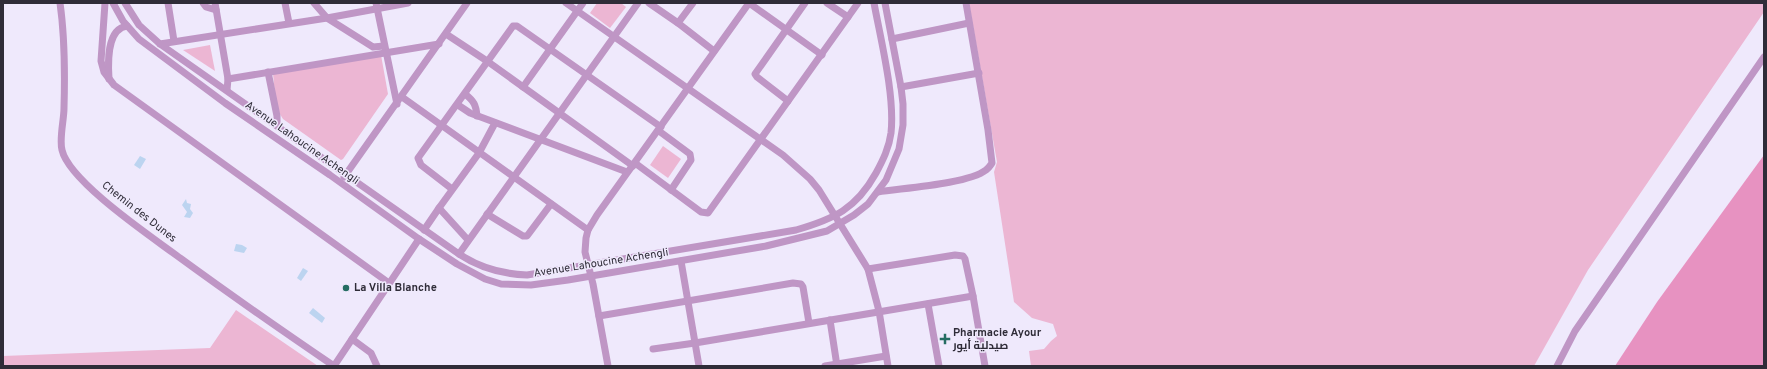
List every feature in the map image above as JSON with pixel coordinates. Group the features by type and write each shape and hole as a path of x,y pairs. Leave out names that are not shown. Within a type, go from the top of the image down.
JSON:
{"street":[{"name":"Chemin des Dunes","path":"60,3 65,48 64,110 61,149 66,162 82,180 126,218 240,302 334,366"},
{"path":"105,3 101,61 104,72 118,90 389,283"},
{"name":"Avenue Lahoucine Achengli","path":"113,3 127,26 139,39 213,95 341,182 419,239 464,268 485,279 501,284 531,285 681,261 814,236 841,224 868,204 878,192 889,174 899,149 903,125 901,88 885,3"},
{"name":"Avenue Lahoucine Achengli","path":"125,3 139,25 160,44 459,254 472,262 506,274 527,275 589,266 796,230 822,222 848,208 868,188 884,158 890,135 892,109 874,3"},
{"path":"168,3 174,42"},
{"path":"204,3 207,8 215,6 228,79 227,90"},
{"path":"285,3 289,23"},
{"path":"314,3 327,18 373,47 385,49"},
{"path":"160,44 327,18 377,6 408,3"},
{"path":"341,182 467,3"},
{"path":"566,3 783,155 810,179 841,224 868,269 879,311 888,366"},
{"path":"523,87 583,3"},
{"path":"459,254 638,3"},
{"path":"649,3 714,51"},
{"path":"678,23 693,3"},
{"path":"608,366 585,252 586,238 588,230 627,172 660,129 749,3 822,55"},
{"path":"788,101 755,74 806,3"},
{"path":"827,3 848,18"},
{"path":"446,34 487,61 559,114 634,164 701,212 708,213 858,3"},
{"path":"878,192 952,182 976,176 989,168 992,163 979,73 966,3"},
{"path":"377,6 397,104"},
{"path":"892,39 969,23"},
{"path":"109,80 109,60 113,38 118,30 127,26"},
{"path":"452,189 418,162 418,158 420,153 458,105 511,28 515,26 587,75 660,129 692,156 691,160 671,190"},
{"path":"228,79 385,49 439,44"},
{"path":"1557,366 1575,331 1764,57"},
{"path":"268,72 277,116 277,125"},
{"path":"901,88 979,73"},
{"path":"465,94 473,100 476,105 477,116"},
{"path":"402,97 588,230"},
{"path":"458,105 477,116 627,172"},
{"path":"424,230 479,153 495,123"},
{"path":"487,214 523,236 527,236 551,204"},
{"path":"439,208 468,240"},
{"path":"334,366 419,239"},
{"path":"868,269 960,255 965,260 985,366"},
{"path":"681,261 699,366"},
{"path":"599,316 797,283 801,284 803,287 809,323"},
{"path":"653,349 973,296"},
{"path":"928,304 939,366"},
{"path":"830,320 837,365"},
{"path":"352,339 371,353 377,366"},
{"path":"825,366 886,356"}],"shaded area":[{"path":"597,3 621,3 626,7 610,28 590,13"},
{"path":"969,3 1764,3 1764,12 1588,270 1534,366 1031,366 1029,351 1044,349 1057,336 1053,324 1032,318 1014,302 994,172 997,162"},
{"path":"210,45 215,71 183,50"},
{"path":"381,55 388,94 343,159 341,160 283,119 276,103 273,74"},
{"path":"663,146 681,159 668,178 650,165"},
{"path":"1764,155 1764,366 1615,366 1657,302"},
{"path":"236,310 318,366 3,366 3,356 210,348"}],"water":[{"path":"140,156 146,159 140,169 134,165"},
{"path":"186,199 187,203 191,204 190,209 193,213 190,218 184,217 187,212 182,205"},
{"path":"236,244 247,248 244,253 234,251"},
{"path":"303,268 308,271 301,281 297,278"},
{"path":"313,308 325,318 322,323 309,313"}],"place":[{"name":"La Villa Blanche","path":"346,288"},
{"name":"Pharmacie Ayour صيدلية أيور","path":"945,339"}]}
